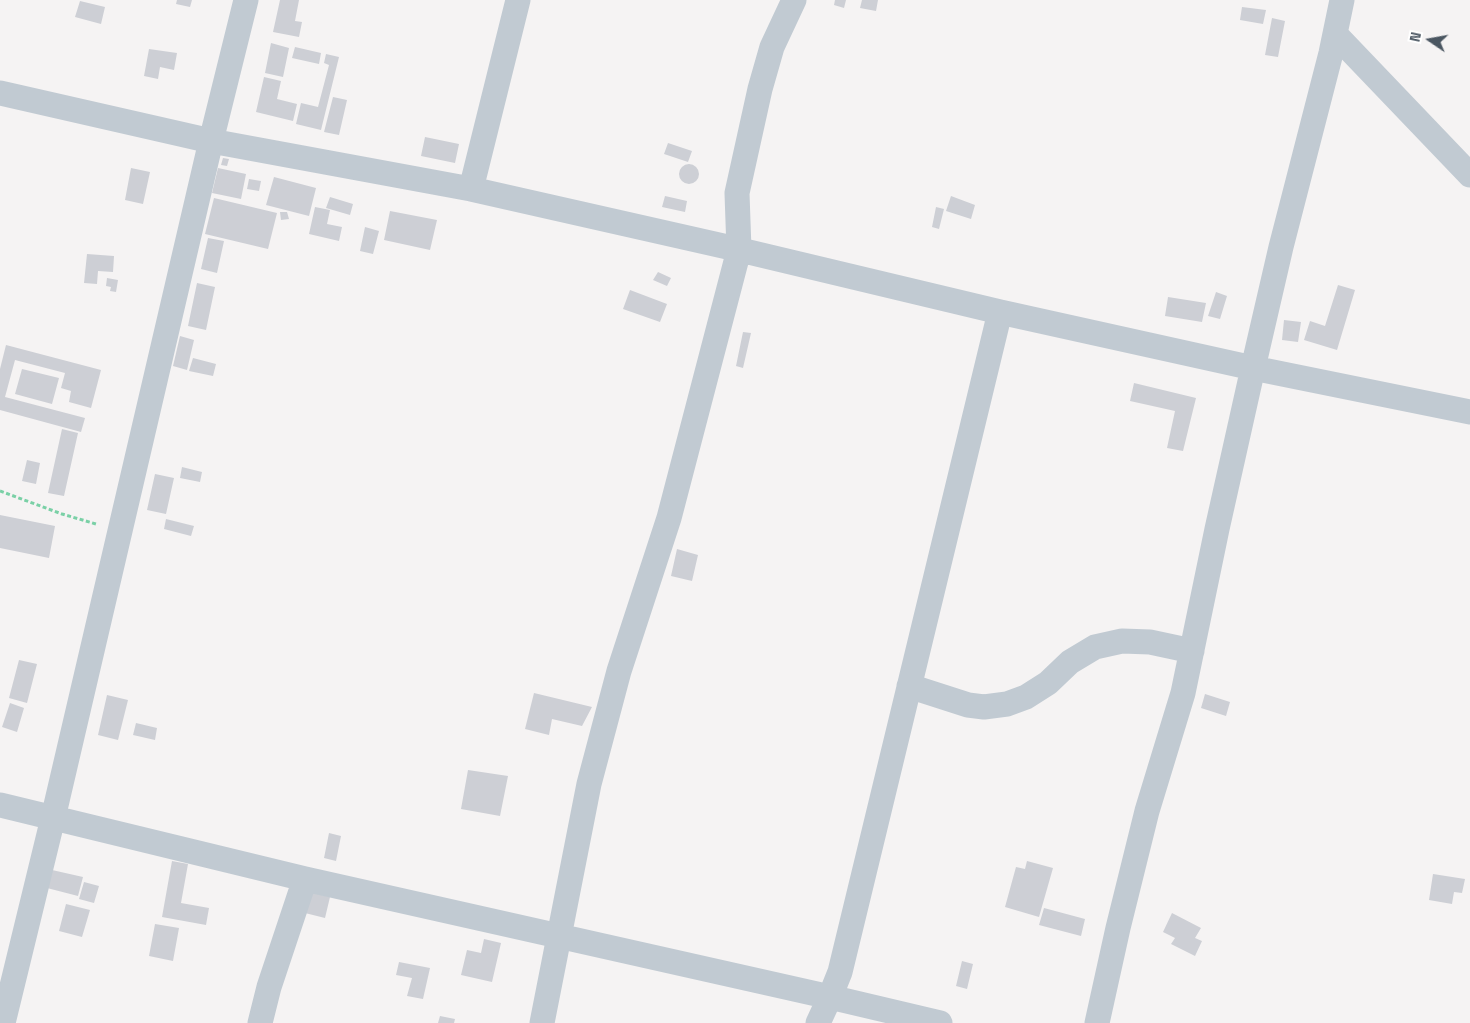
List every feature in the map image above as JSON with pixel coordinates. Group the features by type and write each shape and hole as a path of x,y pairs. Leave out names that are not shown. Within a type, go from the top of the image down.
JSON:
{"street":[{"path":"11,1021 54,818 119,534 210,141 246,0"},
{"path":"471,189 518,0"},
{"path":"542,1023 589,784 619,670 669,518 739,250 736,204 740,177 760,89 772,47 794,0"},
{"path":"1097,1023 1147,811 1183,693 1253,368 1342,0"},
{"path":"1335,34 1470,175"},
{"path":"0,93 210,141 471,189 1000,312 1253,368 1470,412"},
{"path":"818,1023 840,972 1000,312"},
{"path":"909,686 968,705 984,707 1007,704 1026,697 1048,683 1070,662 1095,647 1122,641 1150,642 1192,651"},
{"path":"0,805 305,879 940,1023"},
{"path":"260,1023 269,987 305,879"}],"path":[{"path":"0,491 119,534"}],"building":[{"path":"177,0 192,0 190,7 176,4"},
{"path":"280,0 299,0 295,21 302,22 299,37 273,32"},
{"path":"835,0 846,0 844,8 834,5"},
{"path":"862,0 878,0 876,11 860,8"},
{"path":"80,1 105,7 101,24 75,17"},
{"path":"1242,7 1266,10 1263,24 1240,20"},
{"path":"1272,18 1285,21 1278,57 1265,55"},
{"path":"271,43 289,48 283,77 265,73"},
{"path":"295,47 321,53 319,64 292,58"},
{"path":"149,49 177,53 174,70 160,67 158,79 144,76"},
{"path":"326,54 339,57 321,130 296,124 301,103 318,107 329,65 324,63"},
{"path":"264,77 281,81 277,99 297,104 293,121 256,112"},
{"path":"333,97 347,100 339,135 324,132"},
{"path":"425,137 459,144 455,163 421,156"},
{"path":"668,143 692,151 688,162 664,154"},
{"path":"223,158 229,159 227,166 221,165"},
{"path":"685,164 693,164 699,170 699,178 693,184 685,184 679,178 679,170"},
{"path":"131,168 150,172 143,204 125,200"},
{"path":"218,168 246,174 241,199 212,193"},
{"path":"274,177 316,188 309,216 266,205"},
{"path":"249,179 261,181 259,191 247,189"},
{"path":"665,196 687,201 685,212 662,207"},
{"path":"951,196 975,205 971,219 946,211"},
{"path":"330,197 353,204 350,215 326,208"},
{"path":"214,198 277,213 268,249 205,234"},
{"path":"315,207 330,210 327,224 342,227 339,241 309,234"},
{"path":"936,207 944,209 939,229 932,227"},
{"path":"390,211 437,220 430,250 384,240"},
{"path":"280,212 287,212 289,219 281,220"},
{"path":"365,227 379,231 373,254 360,251"},
{"path":"208,238 224,241 217,273 201,269"},
{"path":"87,254 114,256 113,272 98,271 97,284 84,283"},
{"path":"658,272 671,278 667,286 653,280"},
{"path":"107,278 118,280 116,292 110,291 111,287 106,286"},
{"path":"197,283 215,287 206,330 188,326"},
{"path":"1338,285 1355,290 1337,350 1304,340 1310,321 1325,326"},
{"path":"630,290 667,304 660,322 623,309"},
{"path":"1216,292 1227,296 1220,319 1208,316"},
{"path":"1168,297 1206,303 1202,322 1165,316"},
{"path":"1284,320 1301,322 1298,342 1282,340"},
{"path":"743,332 751,333 743,368 736,366"},
{"path":"180,336 194,340 187,370 173,366"},
{"path":"6,345 101,370 91,408 69,402 71,391 61,388 65,373 15,360 5,397 85,418 81,432 0,410 0,369"},
{"path":"193,358 216,364 213,376 189,371"},
{"path":"22,369 59,378 52,404 15,394"},
{"path":"1134,383 1196,398 1183,451 1167,448 1175,411 1130,401"},
{"path":"62,429 78,433 64,496 48,493"},
{"path":"27,460 40,463 36,484 22,481"},
{"path":"182,467 202,472 200,482 180,478"},
{"path":"155,474 174,478 166,514 147,510"},
{"path":"0,515 55,526 49,558 0,548"},
{"path":"166,519 194,526 191,536 164,529"},
{"path":"677,549 698,555 692,581 671,576"},
{"path":"19,660 37,664 27,703 9,698"},
{"path":"534,693 592,707 582,726 552,719 549,735 525,729"},
{"path":"1205,694 1230,702 1226,716 1201,708"},
{"path":"107,695 128,700 118,740 98,735"},
{"path":"10,703 24,708 17,732 2,727"},
{"path":"136,723 157,728 155,740 133,735"},
{"path":"468,770 508,776 500,816 461,809"},
{"path":"329,833 341,836 336,861 324,858"},
{"path":"172,861 188,864 181,903 209,908 206,925 162,917"},
{"path":"1027,861 1053,868 1039,917 1005,907 1016,867 1025,869"},
{"path":"52,870 83,877 78,896 47,888"},
{"path":"1433,874 1465,879 1462,893 1454,892 1452,904 1429,900"},
{"path":"84,882 99,886 94,903 79,899"},
{"path":"310,892 330,897 325,918 305,913"},
{"path":"66,904 90,910 82,937 59,931"},
{"path":"1044,908 1085,919 1081,936 1039,925"},
{"path":"1172,913 1201,928 1195,938 1202,941 1195,956 1171,944 1175,938 1163,932"},
{"path":"155,924 179,928 173,961 149,956"},
{"path":"484,939 501,943 492,982 461,975 467,950 481,953"},
{"path":"962,961 973,964 967,989 956,986"},
{"path":"399,962 430,968 423,999 407,996 412,978 396,975"},
{"path":"440,1016 455,1019 454,1023 438,1023"}]}
